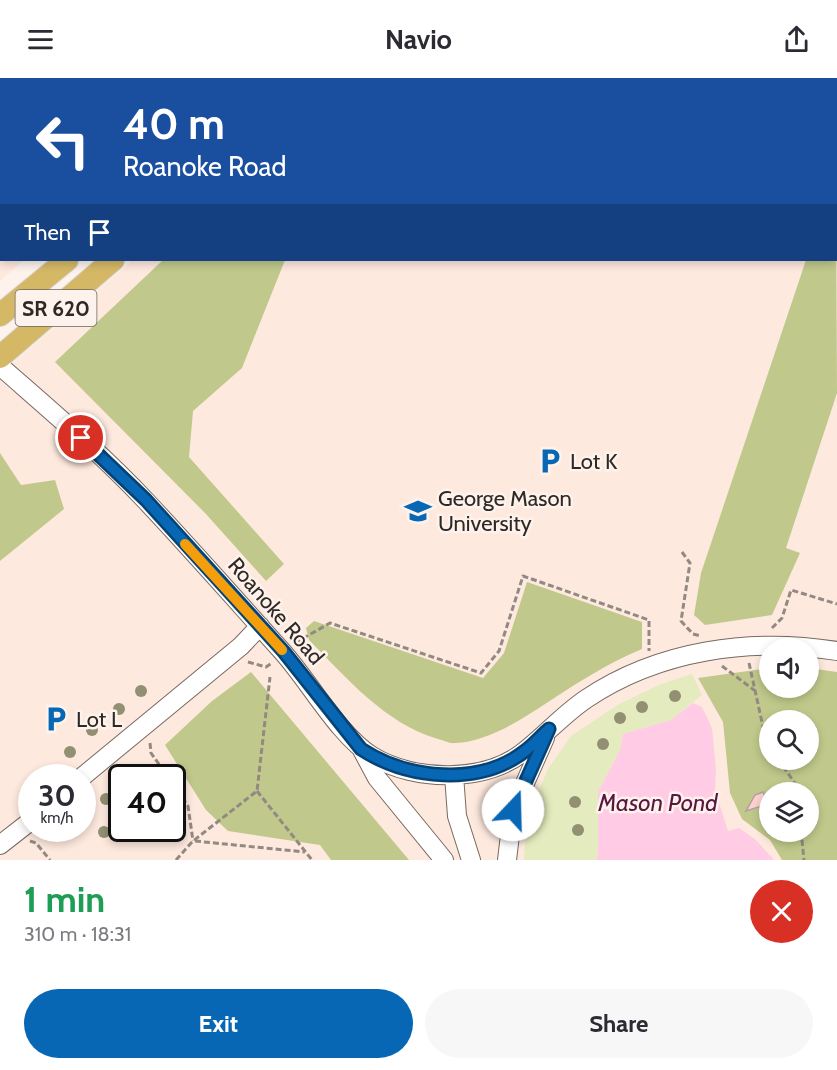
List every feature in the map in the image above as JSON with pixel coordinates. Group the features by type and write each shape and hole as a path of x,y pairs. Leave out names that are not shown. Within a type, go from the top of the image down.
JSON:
{"main road":[{"name":"SR 620","path":"0,315 66,261"},
{"name":"SR 620","path":"0,357 112,261"}],"street":[{"name":"Roanoke Road","path":"0,366 101,456 146,500 284,652 361,749 375,758 408,770 454,775 499,765 515,758 574,707 608,685 666,662 708,651 773,644 837,651"},
{"path":"96,765 241,646 260,626"},
{"path":"507,860 513,810 549,729"},
{"path":"361,749 377,778 444,860"},
{"path":"454,775 457,816 471,860"},
{"path":"0,845 18,831"}],"path":[{"path":"682,552 690,563 681,621 693,634 705,637"},
{"path":"243,662 254,662 266,667 304,636 330,623 481,673 499,651 523,576 649,620 648,651"},
{"path":"772,628 782,618 792,590 837,604"},
{"path":"748,659 760,710"},
{"path":"720,662 725,671 754,690"},
{"path":"270,677 257,790 312,860"},
{"path":"150,741 151,753 159,764"},
{"path":"176,860 193,841 257,790"},
{"path":"186,803 193,841"},
{"path":"22,848 29,841 36,843 51,860"},
{"path":"193,841 306,852"},
{"path":"802,842 804,860"}],"shaded area":[{"path":"0,261 23,261 0,281"},
{"name":"George Mason University","path":"132,261 837,261 837,860 0,860 0,374"}],"green space":[{"path":"162,261 285,261 242,368 193,411 189,457 284,564 266,581 205,513 55,362"},
{"path":"806,261 836,261 837,393 786,548 800,553 772,615 705,625 694,615 701,573"},
{"path":"0,453 21,485 55,480 64,509 0,561"},
{"path":"527,582 642,622 642,649 602,668 510,725 466,742 451,743 419,732 383,711 352,684 309,640 306,628 314,621 483,678 504,653"},
{"path":"759,669 759,698 819,698 819,669 837,672 837,860 782,860 771,842 819,842 819,782 759,782 759,832 742,819 730,793 723,722 698,678"},
{"path":"251,672 409,860 331,860 320,845 228,831 206,810 186,778 186,764 177,764 165,745 212,701"},
{"path":"692,674 702,695 671,720 623,734 620,750 598,792 598,854 596,860 524,860 526,820 548,769 571,736 619,704 661,684"}],"water":[{"name":"Mason Pond","path":"693,703 702,707 712,728 716,769 715,790 728,831 739,828 756,840 774,860 596,860 598,854 598,792 620,750 623,734 671,720"}],"building":[{"path":"759,794 759,807 746,811 755,795"}],"slow traffic":[{"path":"185,544 282,650"}],"place":[{"name":"Lot K","path":"550,461"},
{"name":"George Mason University","path":"418,511"},
{"name":"Lot L","path":"56,719"}],"route":[{"path":"81,438 146,500 284,652 361,749 375,758 421,773 454,775 483,770 515,758 549,729 513,810"}]}
